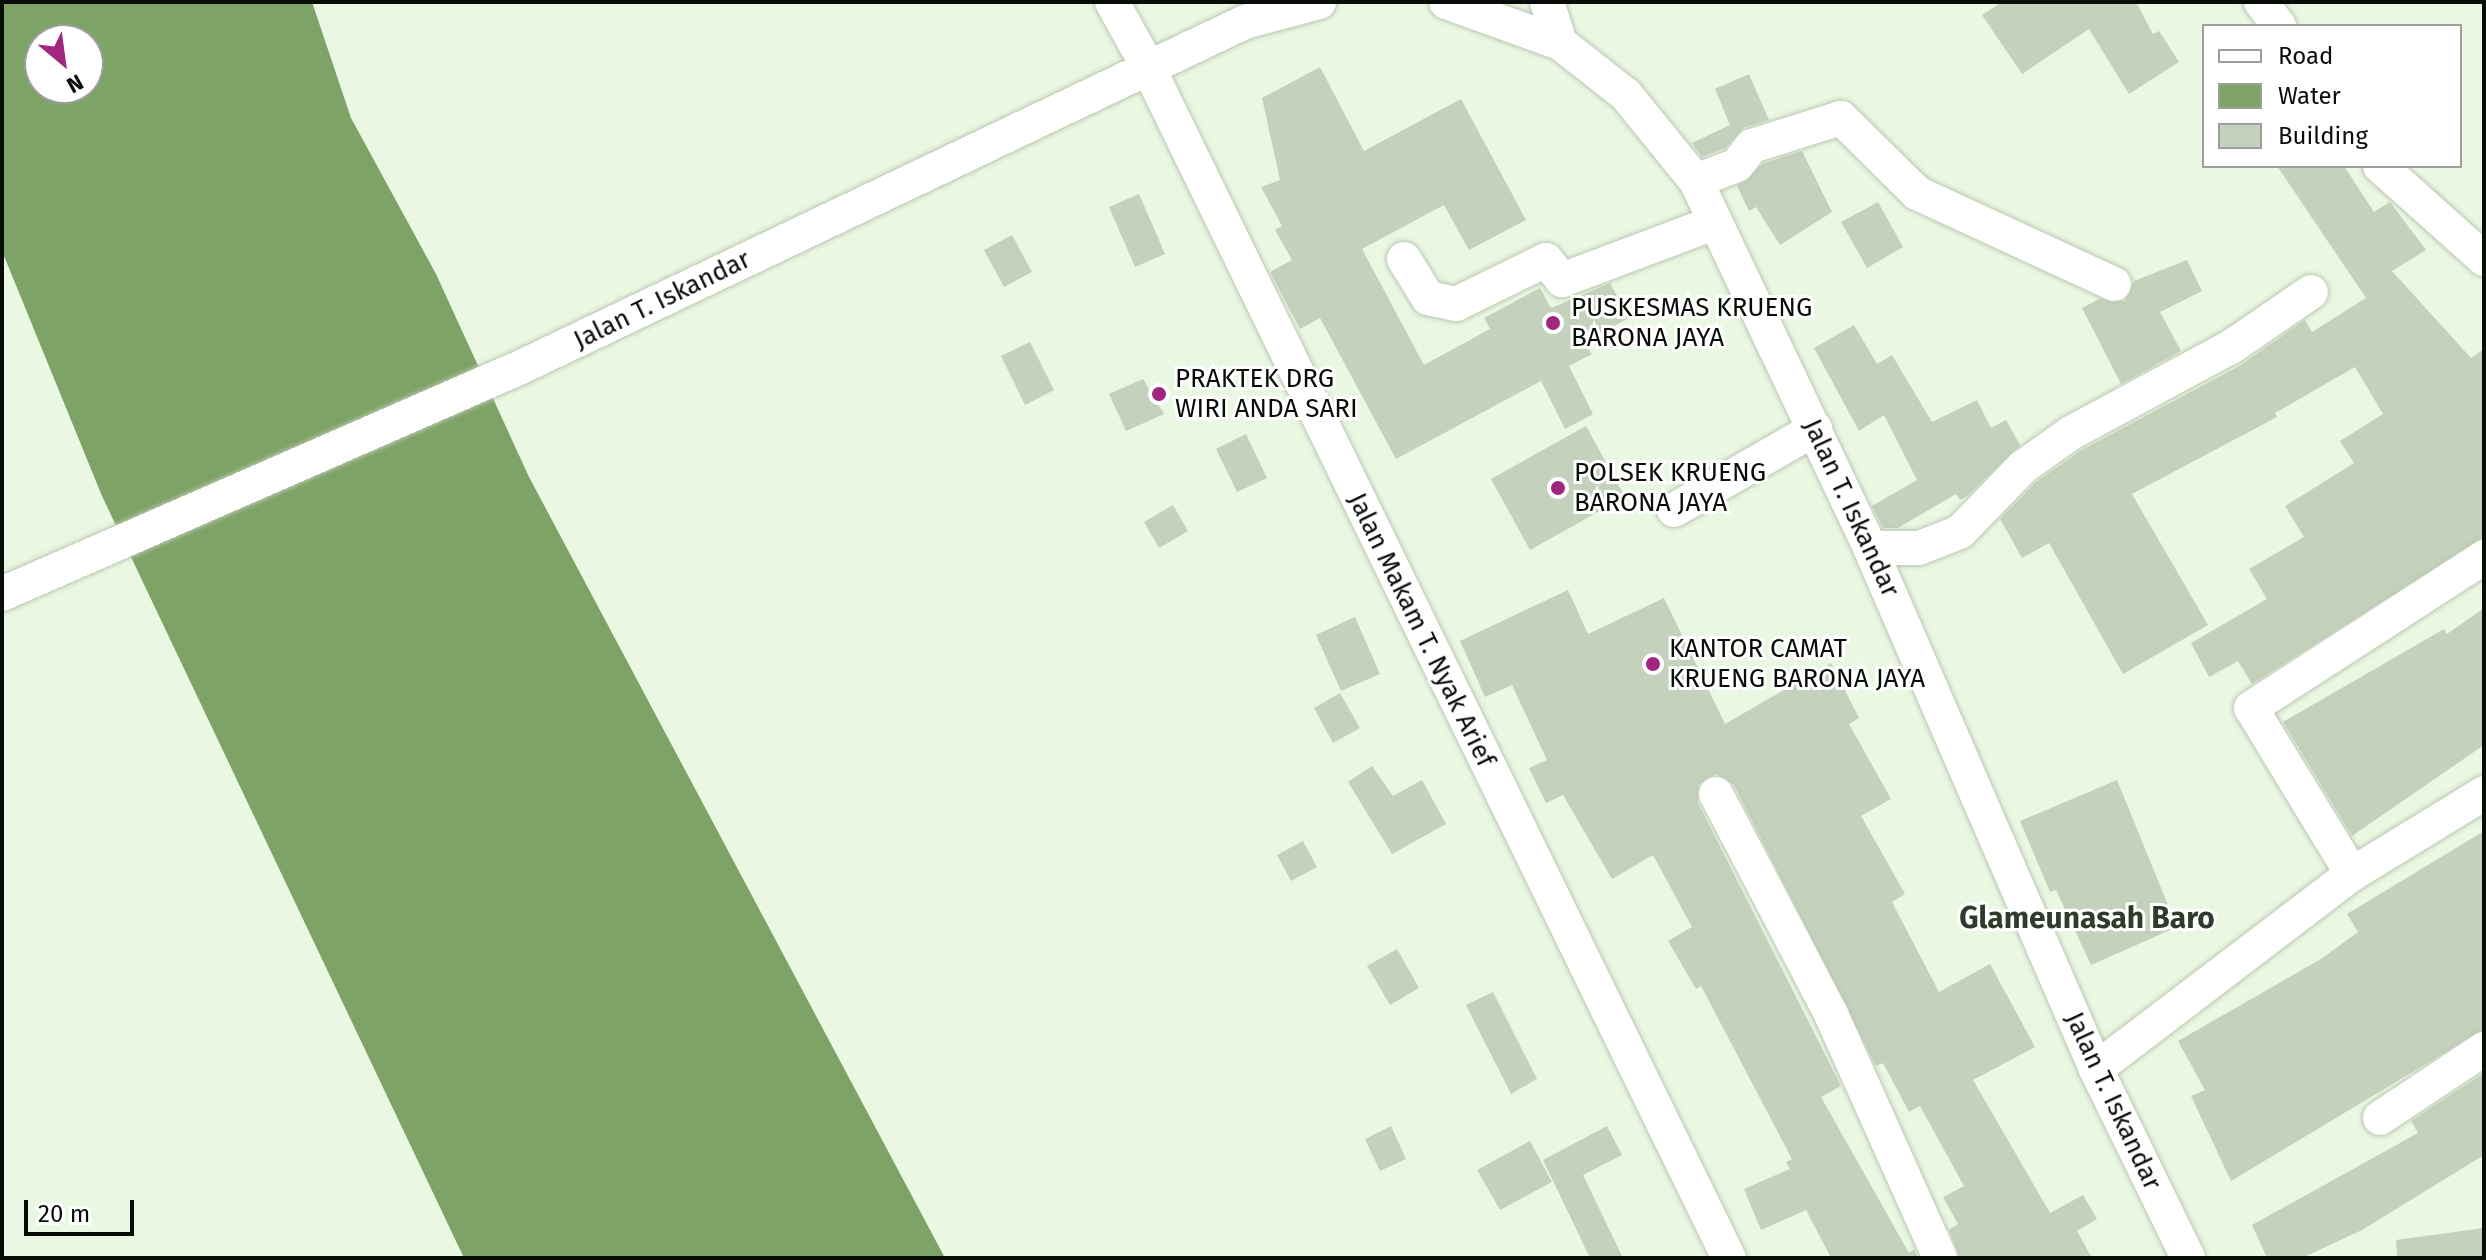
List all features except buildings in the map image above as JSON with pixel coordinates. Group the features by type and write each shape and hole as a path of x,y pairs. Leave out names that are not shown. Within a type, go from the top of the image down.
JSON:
{"street":[{"name":"Jalan T. Iskandar","path":"2,594 521,367 1245,22 1319,2"},
{"name":"Jalan T. Iskandar","path":"1446,2 1560,43 1635,104 1696,181 1870,548 2096,1069 2188,1258"},
{"path":"1547,2 1560,43"},
{"path":"2261,2 2278,24"},
{"name":"Jalan Makam T. Nyak Arief","path":"1117,4 1729,1258"},
{"path":"1696,181 1737,165 1752,146 1841,118 1917,193 2114,284"},
{"path":"2382,168 2484,259"},
{"path":"1404,259 1428,298 1456,304 1546,260 1562,280 1714,223"},
{"path":"1870,548 1919,548 1960,532 2023,467 2071,433 2231,347 2311,292"},
{"path":"1674,510 1815,429"},
{"path":"2352,874 2251,708 2484,557"},
{"path":"2096,1069 2352,874 2484,793"},
{"path":"1716,794 1831,1014 1940,1258"},
{"path":"2380,1118 2484,1049"}],"water":[{"path":"2,2 312,2 351,118 436,274 529,477 945,1258 464,1258 102,496 2,251"}],"place":[{"name":"PUSKESMAS KRUENG BARONA JAYA","path":"1553,323"},
{"name":"PRAKTEK DRG WIRI ANDA SARI","path":"1159,394"},
{"name":"POLSEK KRUENG BARONA JAYA","path":"1558,488"},
{"name":"KANTOR CAMAT KRUENG BARONA JAYA","path":"1653,664"}],"district":[{"name":"Glameunasah Baro","path":"2087,918"}]}
